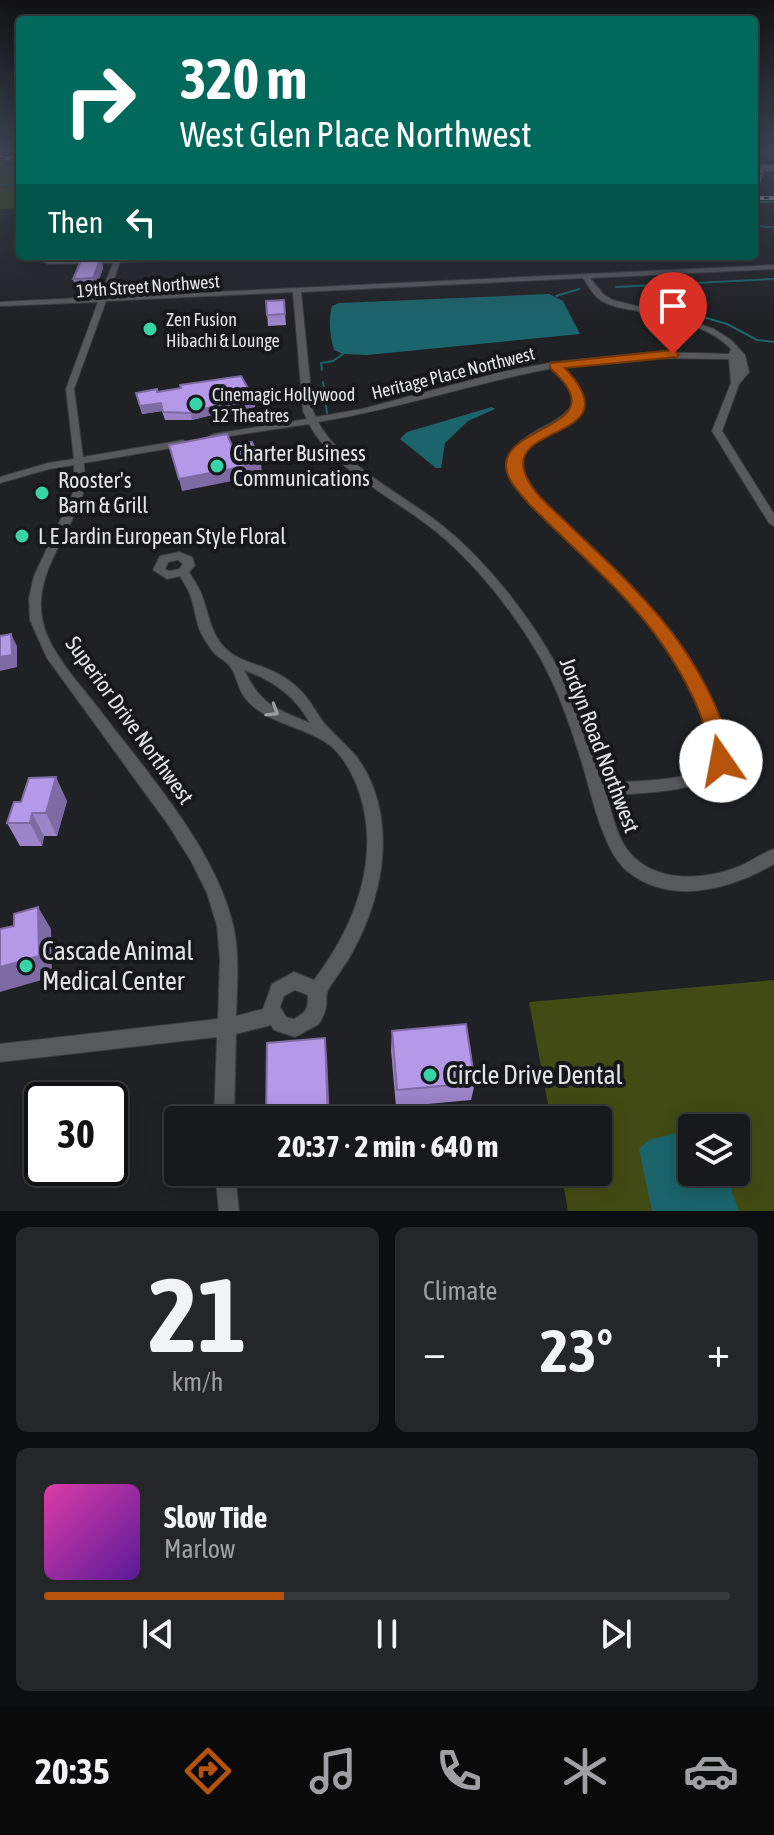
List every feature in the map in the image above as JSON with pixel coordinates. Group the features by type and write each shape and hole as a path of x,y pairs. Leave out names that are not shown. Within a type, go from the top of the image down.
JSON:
{"street":[{"path":"38,260 143,260"},
{"name":"Superior Drive Northwest","path":"117,261 70,389 80,481 76,500 44,564 37,586 36,620 51,655 174,821 206,872 218,902 227,939 224,1106"},
{"name":"19th Street Northwest","path":"0,307 774,267"},
{"path":"586,277 601,297 610,302 691,323 715,333 736,353 745,372 735,383 717,431 769,506 774,523"},
{"path":"297,291 312,421"},
{"name":"Heritage Place Northwest","path":"206,439 363,412 501,375 555,365 638,356 736,353"},
{"path":"555,365 575,387 579,402 572,417 530,440 517,452 513,465 519,482 657,622 693,678 720,744 721,761 708,774 597,790"},
{"name":"Jordyn Road Northwest","path":"312,421 326,441 383,490 455,542 526,626 559,681 623,858 632,869 658,882 677,884 725,880 774,856"},
{"path":"0,480 79,461 192,441"},
{"path":"183,572 195,592 212,641 234,662 250,695 273,713 331,740"},
{"path":"234,662 274,676 288,687 349,758 367,793 374,833 375,860 364,908 355,931 317,990 317,1008 307,1024 287,1028 273,1016"},
{"path":"273,1016 274,995 284,985 302,982 317,990"},
{"path":"0,1053 227,1027 273,1016"},
{"path":"226,1186 229,1211"}],"green space":[{"path":"774,980 774,1211 568,1211 564,1186 612,1186 612,1106 548,1106 529,1002"}],"water":[{"path":"549,294 563,301 580,334 367,355 343,354 334,350 331,311 332,306 339,303"},
{"path":"492,407 495,409 468,421 445,443 441,468 436,468 400,439 407,432"},
{"path":"678,1133 678,1186 730,1186 739,1211 652,1211 639,1149 649,1140"}],"building":[{"path":"81,260 100,260 93,278 73,279"},
{"path":"284,300 285,314 267,315 266,301"},
{"name":"Cinemagic Hollywood 12 Theatres","path":"241,376 254,399 191,413 163,412 161,403 140,406 136,393 157,389 157,392 181,388 180,385"},
{"name":"Charter Business Communications","path":"227,434 232,446 252,442 261,463 179,479 169,445"},
{"path":"11,634 12,655 0,657 0,636"},
{"path":"56,777 46,813 32,813 30,823 7,823 14,802 21,802 29,778"},
{"path":"38,907 39,956 0,967 0,929 14,926 14,914"},
{"name":"Circle Drive Dental","path":"466,1024 475,1083 397,1090 392,1031"},
{"path":"325,1038 327,1106 266,1106 267,1043"}],"waterway":[{"path":"758,226 774,227"},
{"path":"616,287 774,279"},
{"path":"556,296 579,289"},
{"path":"648,301 727,324 757,340 774,342"},
{"path":"322,370 321,363 333,361 343,354"},
{"path":"323,382 327,413"}],"place":[{"name":"Zen Fusion Hibachi & Lounge","path":"150,329"},
{"name":"Cinemagic Hollywood 12 Theatres","path":"196,404"},
{"name":"Charter Business Communications","path":"217,466"},
{"name":"Rooster's Barn & Grill","path":"42,493"},
{"name":"L E Jardin European Style Floral","path":"22,536"},
{"name":"Cascade Animal Medical Center","path":"26,966"},
{"name":"Circle Drive Dental","path":"430,1075"}],"route":[{"path":"673,354 555,365 575,387 579,402 576,411 565,422 524,445 517,452 513,465 519,482 534,500 657,622 705,702 720,744 721,761"}]}
